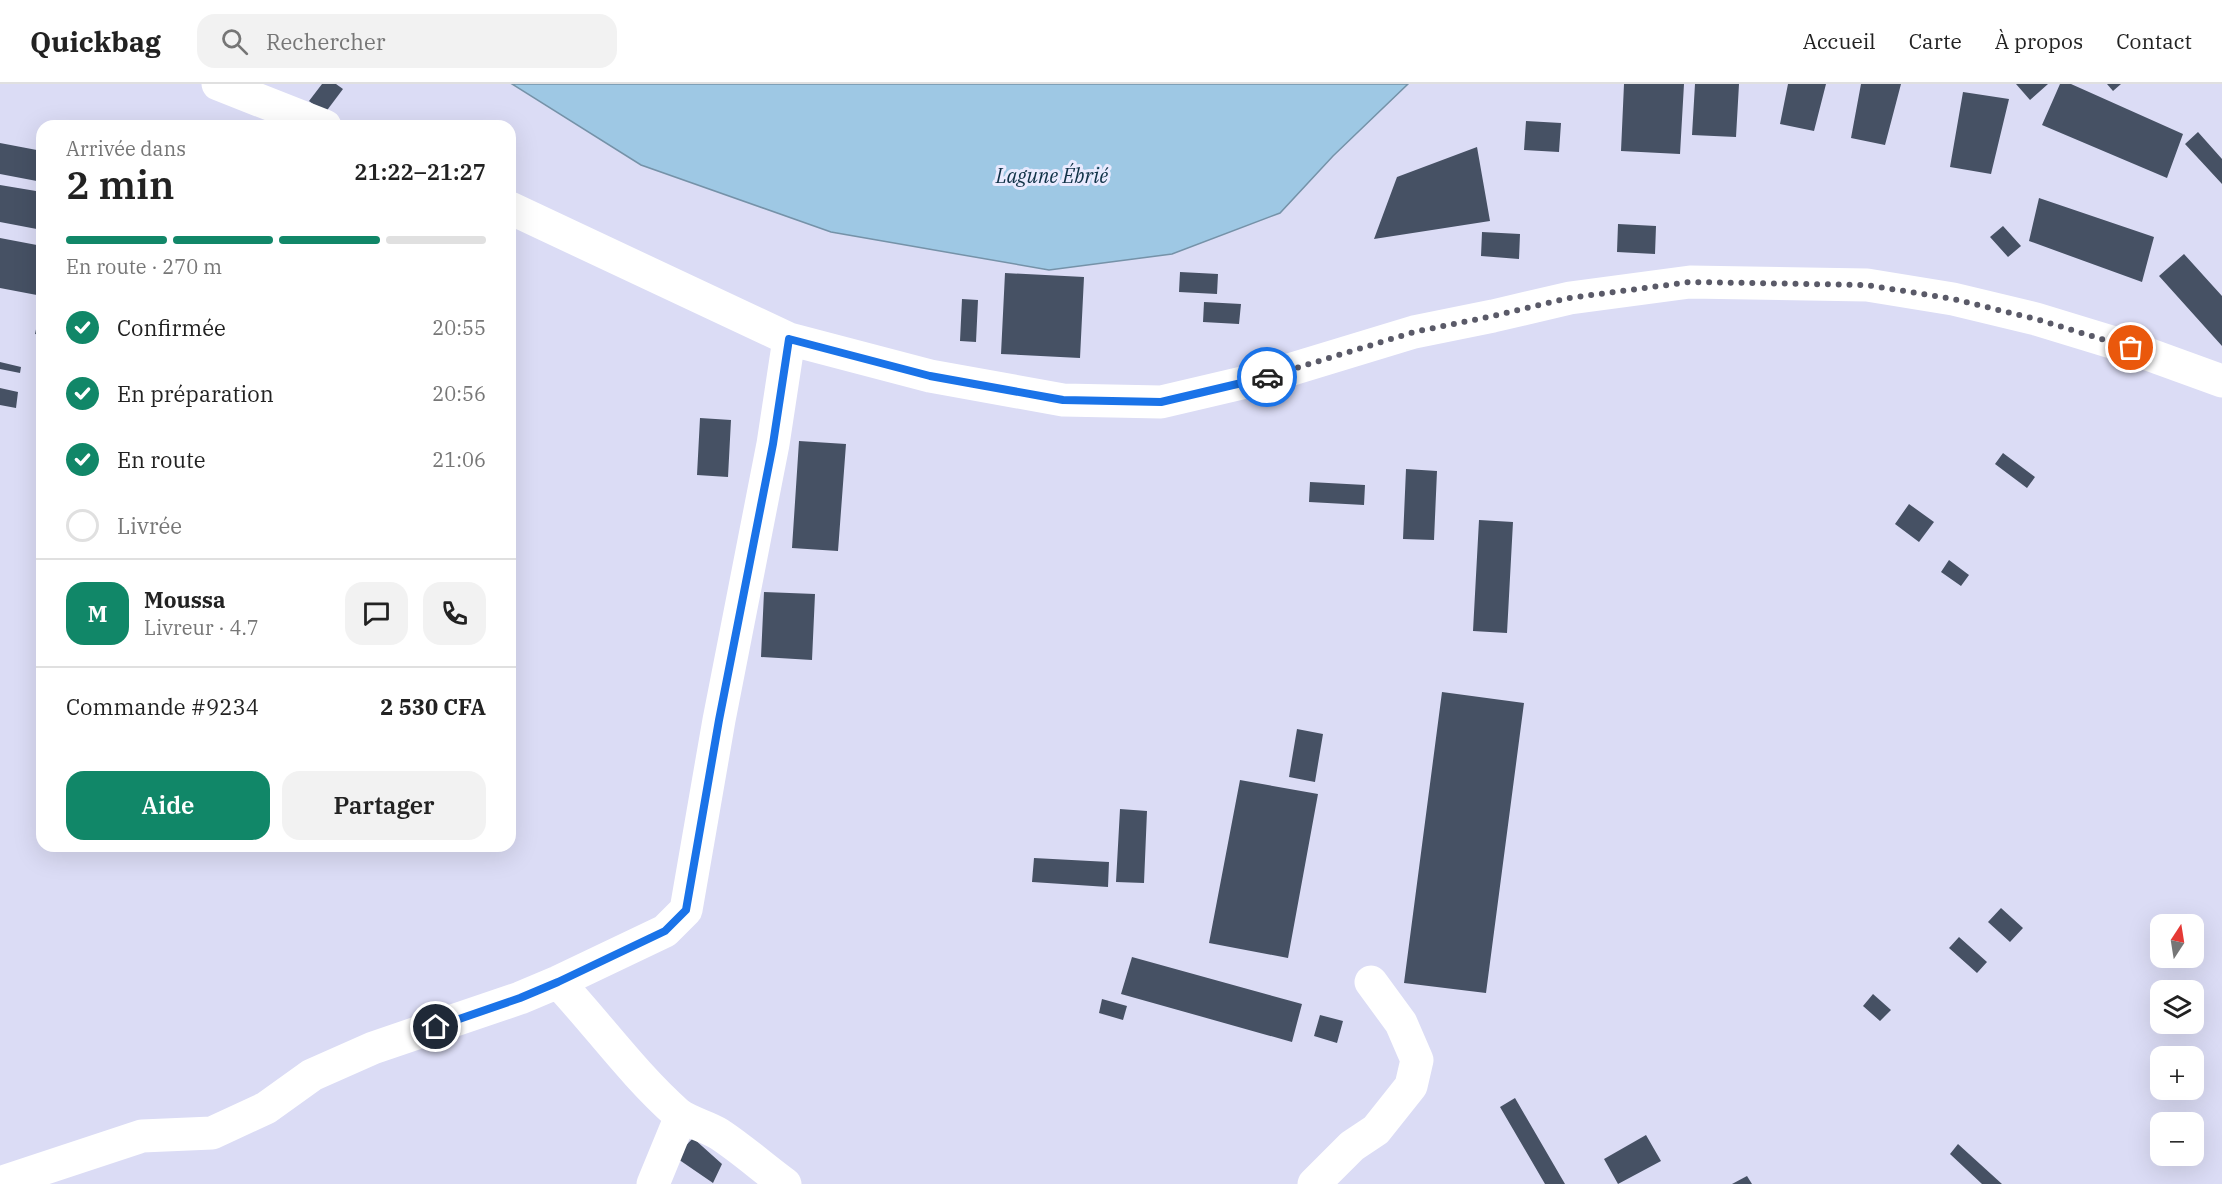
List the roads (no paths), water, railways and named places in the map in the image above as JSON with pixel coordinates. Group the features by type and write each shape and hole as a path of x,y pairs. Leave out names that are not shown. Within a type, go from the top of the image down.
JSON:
{"street":[{"path":"218,84 310,120"},
{"path":"516,211 789,339 930,376 1063,400 1161,402 1269,376 1414,332 1569,298 1690,282 1867,285 1953,299 2036,319 2121,345 2222,381"},
{"path":"0,1183 142,1136 212,1133 266,1108 312,1075 373,1048 520,998 558,982 665,931 686,910 719,720 773,444 789,339"},
{"path":"558,982 643,1080 681,1116 718,1134 785,1184"},
{"path":"1314,1184 1352,1146 1376,1130 1411,1086 1417,1060 1401,1023 1371,982"},
{"path":"653,1184 681,1116"}],"water":[{"name":"Lagune Ébrié","path":"512,84 1408,84 1333,156 1280,213 1172,254 1049,270 831,232 641,165"}]}
